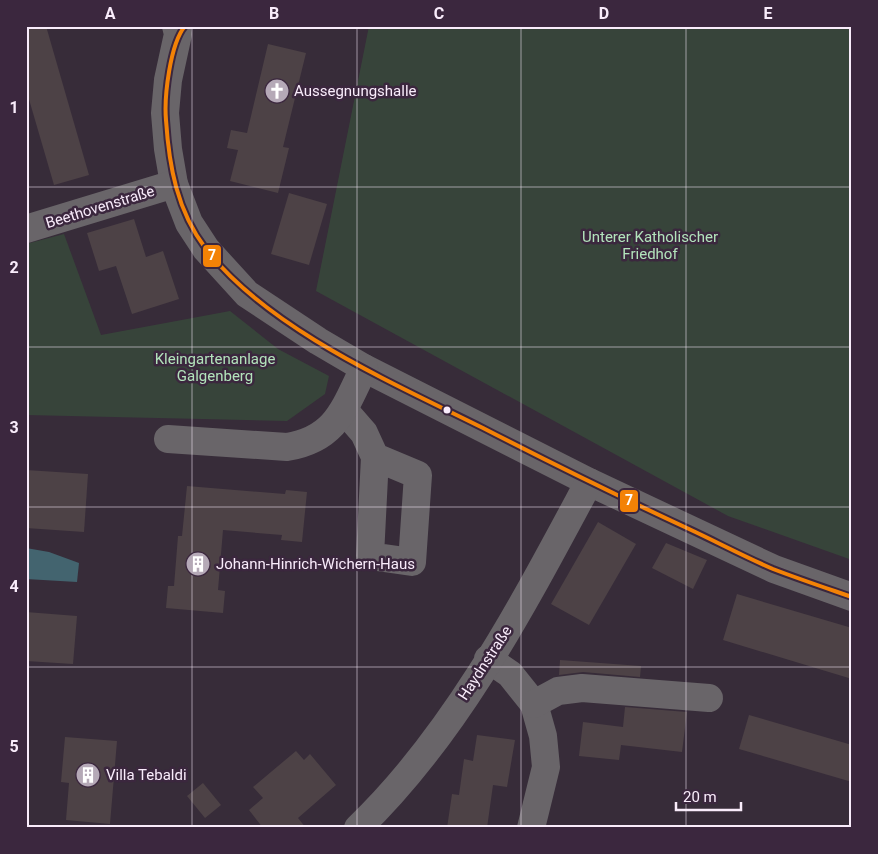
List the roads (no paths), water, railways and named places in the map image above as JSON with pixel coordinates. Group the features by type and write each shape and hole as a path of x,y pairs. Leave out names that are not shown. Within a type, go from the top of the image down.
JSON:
{"street":[{"path":"180,29 168,80 165,113 168,149 174,184 189,223 206,250 247,294 318,341 364,368 589,482 774,569 852,597"},
{"name":"Beethovenstraße","path":"26,229 174,184"},
{"path":"168,439 286,447 306,444 321,436 333,425 344,410 364,368"},
{"path":"344,410 364,433 375,457"},
{"name":"Haydnstraße","path":"358,828 409,773 448,721 527,597 589,482"},
{"path":"488,659 510,674 534,704 543,736 546,766 531,828"},
{"path":"534,704 558,691 582,688 709,698"}],"water":[{"path":"26,548 49,552 79,563 77,582 26,579"}],"place":[{"name":"Aussegnungshalle","path":"277,91"},
{"name":"Johann-Hinrich-Wichern-Haus","path":"198,564"},
{"name":"Villa Tebaldi","path":"88,775"}],"park label":[{"name":"Unterer Katholischer Friedhof","path":"650,246"},
{"name":"Kleingartenanlage Galgenberg","path":"215,368"}]}
